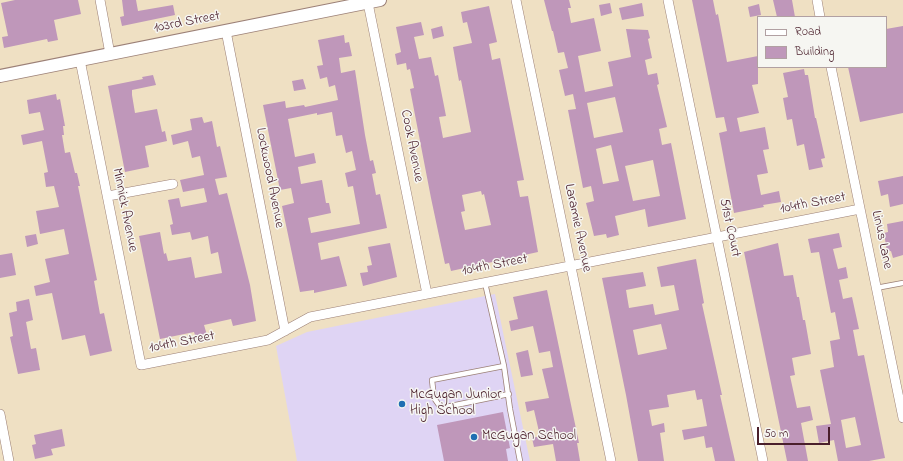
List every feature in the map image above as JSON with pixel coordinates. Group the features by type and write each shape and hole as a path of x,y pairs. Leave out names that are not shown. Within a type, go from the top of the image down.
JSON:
{"main road":[{"name":"103rd Street","path":"0,76 380,0"}],"street":[{"path":"100,0 110,54"},
{"name":"Laramie Avenue","path":"516,0 611,461"},
{"name":"51st Court","path":"668,0 763,461"},
{"path":"817,0 820,16"},
{"name":"Cook Avenue","path":"368,2 427,294"},
{"name":"Lockwood Avenue","path":"226,31 284,331"},
{"name":"Minnick Avenue","path":"80,60 141,365"},
{"name":"Linus Lane","path":"831,68 903,418"},
{"path":"108,196 173,184"},
{"name":"104th Street","path":"141,365 268,340 310,317 860,209"},
{"path":"0,414 9,461"}],"lane":[{"path":"485,283 504,366 510,409 520,461"},
{"path":"876,288 903,283"},
{"path":"504,366 432,380 434,398 441,408 509,394"}],"shaded area":[{"name":"McGugan Junior High School","path":"495,294 530,461 297,461 276,346 307,332"}],"building":[{"path":"15,0 78,0 81,14 54,20 58,40 48,42 47,39 4,48 2,37 8,36 1,3"},
{"path":"122,0 136,0 138,11 173,5 175,15 122,26 120,17 124,16"},
{"path":"544,0 569,0 571,8 568,8 571,23 594,18 601,51 578,56 585,92 613,86 608,62 631,57 626,29 648,30 650,38 648,39 652,58 645,60 648,75 657,73 659,84 657,85 667,127 659,129 662,145 671,143 686,219 648,227 645,209 615,216 619,235 607,238 606,234 594,236 586,203 594,201 591,186 583,188 568,110 576,109 573,94 565,96 559,70 568,68 564,52 558,53","holes":["615,97 623,132 594,138 587,103","611,145 619,181 603,184 596,149","653,160 660,196 633,201 625,166"]},
{"path":"692,0 713,0 716,15 718,14 727,62 757,56 758,84 752,85 759,113 737,118 740,132 765,127 769,149 763,150 768,173 757,175 761,195 779,191 781,202 734,213 719,133 727,131 724,117 716,118"},
{"path":"773,0 792,0 795,16 777,16"},
{"path":"610,3 612,13 601,16 599,5"},
{"path":"642,3 644,16 622,20 619,8"},
{"path":"759,4 761,15 750,17 748,7"},
{"path":"489,6 497,42 489,44 492,60 500,58 524,180 517,181 520,197 528,196 538,252 451,271 449,263 445,264 431,198 410,89 414,88 410,69 407,70 406,63 397,65 395,54 401,52 396,27 421,22 424,35 414,37 419,59 431,57 435,76 438,75 446,116 439,117 443,138 471,132 453,47 472,43 467,22 463,23 461,12","holes":["481,191 482,195 484,194 491,225 465,230 461,212 465,211 462,195"]},
{"path":"442,26 444,36 433,39 431,29"},
{"path":"903,26 903,113 860,122 848,68 887,68 887,29"},
{"path":"344,35 345,43 349,42 352,56 339,58 341,73 355,70 370,161 373,160 376,173 372,174 376,195 380,194 387,228 318,243 321,260 339,256 347,286 314,293 314,290 300,292 282,206 294,203 291,188 280,190 263,105 285,101 286,108 304,105 305,107 338,100 335,85 329,87 327,77 320,79 317,66 323,65 318,40","holes":["332,112 336,136 342,135 346,153 352,151 356,170 345,173 348,187 353,186 360,224 311,233 308,218 331,213 329,203 326,203 322,180 301,184 298,167 316,163 314,153 295,157 288,119 317,113 317,115"]},
{"path":"804,69 805,75 808,75 815,118 825,158 821,159 823,167 809,170 804,144 797,146 792,119 787,120 783,98 788,97 783,73"},
{"path":"153,75 156,85 132,90 135,113 157,109 162,132 165,131 167,141 145,146 149,167 125,172 108,86 143,79 142,77"},
{"path":"303,79 306,89 294,91 292,81"},
{"path":"56,94 57,100 60,99 65,126 63,126 64,135 62,135 65,153 70,152 80,186 78,186 97,280 94,281 100,314 104,313 112,351 90,356 85,335 62,340 52,293 36,296 34,286 50,282 45,259 69,254 64,229 40,234 36,211 59,207 54,186 46,187 44,173 48,172 42,141 23,145 21,135 44,130 40,112 29,114 27,100"},
{"path":"202,117 204,123 212,121 217,147 220,146 227,177 215,179 219,195 227,193 250,285 256,321 233,326 231,319 204,325 207,335 196,338 194,332 160,339 139,236 160,232 164,254 166,253 168,261 191,257 195,278 222,273 218,252 211,254 208,236 192,240 190,232 172,235 170,225 173,224 168,200 179,198 181,207 207,202 204,188 183,192 180,180 204,175 200,156 192,158 188,141 173,145 171,135 192,130 190,119"},
{"path":"903,176 903,204 890,207 888,194 881,196 878,181"},
{"path":"903,221 903,255 893,258 891,251 887,252 884,233 888,232 887,224"},
{"path":"839,233 842,247 833,249 838,269 846,267 848,278 839,280 843,299 852,297 859,329 853,330 858,356 864,355 885,458 869,461 838,461 834,440 819,443 816,426 831,424 820,370 834,367 830,341 840,339 835,312 831,313 819,252 811,253 808,239","holes":["855,417 861,445 846,448 841,420"]},
{"path":"36,234 38,244 27,247 25,236"},
{"path":"390,243 397,277 363,286 360,273 368,272 367,266 372,265 368,247"},
{"path":"778,243 784,276 793,275 803,320 805,320 811,354 792,358 795,375 790,376 797,408 810,406 813,420 801,423 808,461 787,461 744,252"},
{"path":"12,253 16,275 0,278 0,255"},
{"path":"696,259 704,303 702,304 735,461 715,461 712,447 706,448 704,436 684,440 682,430 707,426 702,399 697,400 695,390 667,395 669,407 649,410 652,426 664,423 665,432 660,433 664,461 638,461 602,278 643,272 646,286 626,290 629,308 653,304 655,315 679,310 674,285 661,287 657,267","holes":["661,324 667,349 638,355 633,330"]},
{"path":"547,290 579,443 577,443 580,461 556,461 553,444 534,447 532,438 540,436 534,410 527,412 525,402 549,398 542,369 553,367 550,351 539,353 533,326 511,331 509,321 518,319 513,297"},
{"path":"29,299 33,320 26,322 31,349 36,348 40,370 18,374 10,337 13,336 9,313 17,311 16,302"},
{"path":"528,350 533,375 521,377 516,353"},
{"name":"McGugan School","path":"503,412 510,448 506,449 508,461 444,461 437,425"},
{"path":"62,429 65,446 51,449 53,455 35,459 32,445 36,444 34,435"}],"place":[{"name":"McGugan Junior High School","path":"402,404"},
{"name":"McGugan School","path":"474,437"}]}
